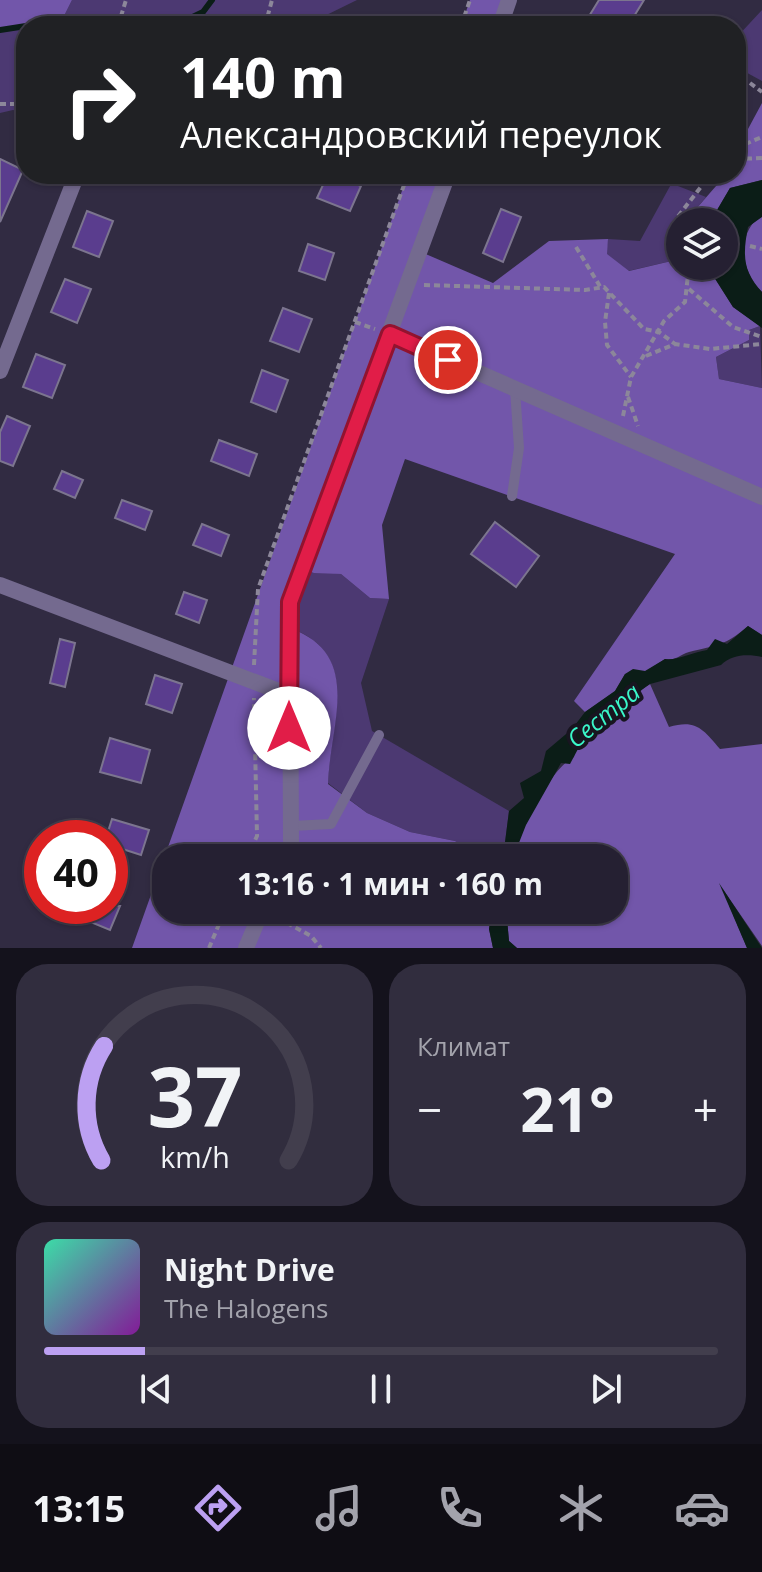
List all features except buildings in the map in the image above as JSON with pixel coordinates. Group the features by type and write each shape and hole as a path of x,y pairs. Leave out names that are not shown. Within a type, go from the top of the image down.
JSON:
{"street":[{"path":"0,371 73,184"},
{"path":"291,844 290,602 444,184"},
{"path":"390,334 762,497"},
{"path":"0,585 289,695"},
{"path":"246,948 256,924"}],"lane":[{"path":"512,496 519,448 515,389"},
{"path":"291,826 331,824 379,735"}],"path":[{"path":"685,208 703,184"},
{"path":"750,246 762,249"},
{"path":"576,247 601,288"},
{"path":"617,434 631,377 664,321 685,302 689,280"},
{"path":"409,283 470,288 601,288 609,291 644,329 659,332 675,344 710,349 762,344"},
{"path":"689,289 733,327 762,337"},
{"path":"609,291 605,322 607,345 631,377"},
{"path":"644,357 675,344"},
{"path":"627,395 639,428 635,442"},
{"path":"209,948 219,924"},
{"path":"285,924 311,936 321,948"}],"shaded area":[{"path":"0,0 72,0 64,16 16,16 16,29 0,30"},
{"path":"72,0 357,0 324,16 64,16"},
{"path":"470,0 509,0 503,16 464,16"},
{"path":"762,10 762,81 746,72 746,27"},
{"path":"16,28 16,111 0,113 0,30"},
{"path":"762,103 762,180 746,184 746,130"},
{"path":"404,184 445,184 421,252 493,283 549,241 608,239 607,254 629,271 666,262 666,280 716,280 733,307 760,326 749,330 749,340 716,357 719,379 762,388 762,493 399,332 391,346 397,345 762,501 762,635 748,626 720,644 665,659 645,672 625,674 615,691 585,712 574,701 675,554 405,459 382,525 389,599 370,598 341,574 314,573 302,568 290,628 313,640 327,655 335,673 338,693 328,784 367,813 410,832 460,844 169,844"},
{"path":"671,184 706,197 697,208 666,208 666,262 628,271 606,254 608,239 640,241"},
{"path":"718,184 746,184 730,188 718,208 697,208"},
{"path":"758,217 762,217 762,292 749,274 744,255 746,235"},
{"path":"760,326 762,388 719,379 716,357 749,340 749,330"},
{"path":"302,568 341,574 370,598 389,599 361,683 372,731 509,811 505,844 460,844 410,832 367,813 328,783 336,715 335,673 327,655 313,640 290,628"},
{"path":"650,684 669,727 693,725 709,736 720,749 762,744 762,946 722,888 747,948 517,948 509,941 507,924 628,924 628,844 518,844 546,787 565,763 574,757 575,749 587,731 606,724"},
{"path":"152,892 152,924 490,924 493,948 132,948"}],"water":[{"path":"762,180 762,217 748,227 745,253 747,269 762,292 762,328 733,307 716,280 738,280 738,208 718,208 730,188"},
{"name":"Сестра","path":"748,626 762,635 762,657 735,657 721,665 650,684 614,718 587,732 570,764 561,763 519,844 505,844 509,811 524,798 520,783 541,771 546,751 572,729 585,712 615,691 625,674 633,669 645,671 665,659 707,650 715,639 727,644"},
{"path":"719,883 762,948 747,948"},
{"path":"490,924 507,924 509,941 517,948 493,948"}],"waterway":[{"path":"195,16 203,12 212,0"},
{"path":"0,30 16,28"}],"route":[{"path":"289,728 290,602 390,334 448,360"}]}
